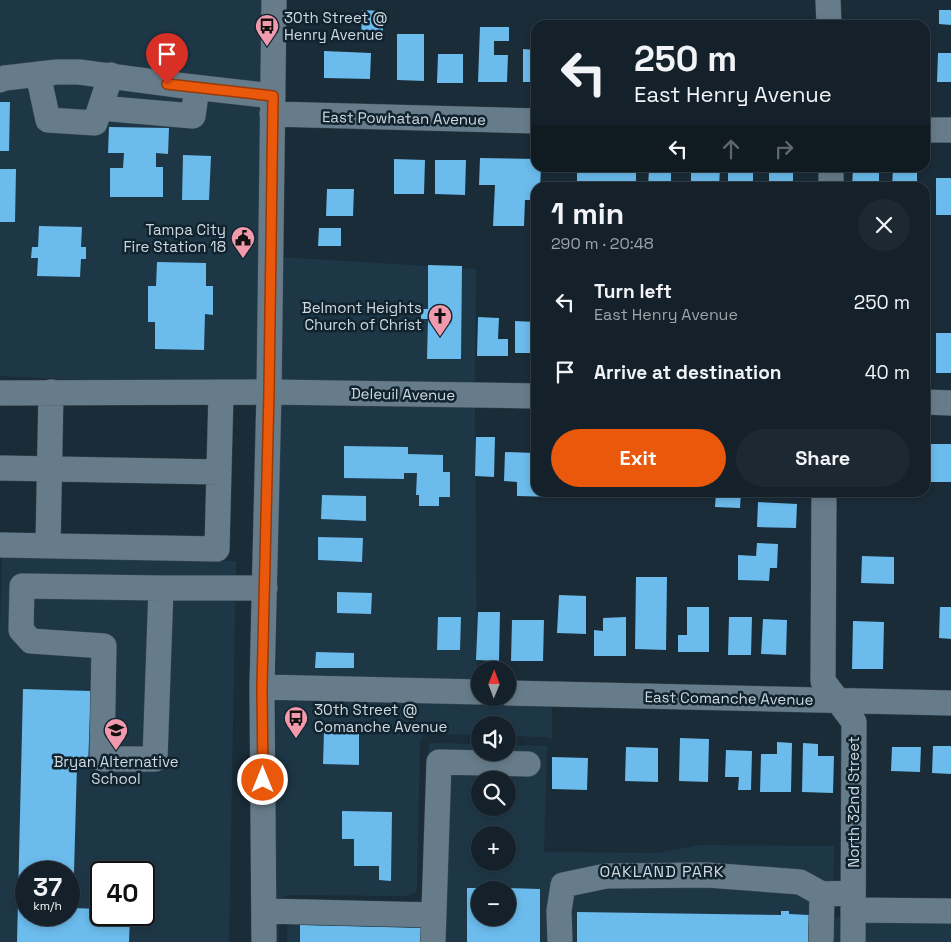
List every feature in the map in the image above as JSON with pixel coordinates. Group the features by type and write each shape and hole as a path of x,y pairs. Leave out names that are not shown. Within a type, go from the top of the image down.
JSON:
{"street":[{"path":"264,942 262,687 269,392 274,0"},
{"path":"828,0 829,20"},
{"name":"East Powhatan Avenue","path":"0,80 57,72 79,72 197,88 272,105 531,121"},
{"path":"38,74 48,120 95,123 111,75"},
{"path":"100,108 193,116 197,88"},
{"path":"930,130 951,130"},
{"name":"Deleuil Avenue","path":"0,392 269,392 531,396"},
{"path":"48,546 51,392"},
{"path":"0,545 217,549 221,393"},
{"path":"930,402 951,403"},
{"path":"0,468 219,472"},
{"name":"North 32nd Street","path":"824,497 822,681 854,722 853,942"},
{"path":"161,588 155,759 102,759 104,646 31,642 21,630 22,586 265,588"},
{"path":"262,687 471,692"},
{"name":"East Comanche Avenue","path":"516,693 951,703"},
{"path":"433,942 439,762 528,764"},
{"path":"560,942 559,911 563,885 606,876 706,875 800,882 822,894 853,901 951,911"},
{"path":"821,942 822,894"},
{"path":"264,911 434,915"}],"shaded area":[{"path":"0,0 265,0 263,85 0,69"},
{"path":"79,82 263,106 260,388 0,376 0,91"},
{"path":"280,257 476,269 475,384 279,381"},
{"path":"278,403 475,405 477,661 471,661 471,681 276,677"},
{"name":"Bryan Alternative School","path":"2,558 236,561 229,942 0,942 0,630"},
{"path":"276,698 471,702 471,706 516,706 516,703 552,704 552,739 547,737 516,736 516,716 471,716 471,735 427,734 422,737 420,743 417,887 415,893 405,896 288,895 283,897 280,904 279,942 275,942"},
{"path":"429,743 471,744 471,761 516,761 516,745 547,746 544,852 657,853 700,845 834,846 833,917 951,919 951,942 287,942 288,904 406,905 420,900 425,889"}],"building":[{"path":"362,10 383,11 383,41 361,41"},
{"path":"939,10 951,10 951,25 939,24"},
{"path":"480,27 509,27 509,41 494,41 494,55 508,55 507,82 478,82"},
{"path":"397,34 424,34 424,81 397,80"},
{"path":"523,49 531,50 531,82 523,82"},
{"path":"324,51 371,53 370,79 324,78"},
{"path":"938,53 951,53 951,82 937,82"},
{"path":"438,54 463,54 463,83 437,83"},
{"path":"0,102 10,102 9,151 0,151"},
{"path":"109,127 169,128 168,154 156,153 156,167 163,167 163,197 110,197 110,168 123,168 124,153 108,153"},
{"path":"183,155 211,156 209,200 182,200"},
{"path":"480,158 531,159 531,172 541,172 540,182 531,182 531,200 525,200 524,226 493,226 495,185 479,185"},
{"path":"394,159 425,160 424,194 394,194"},
{"path":"435,160 466,160 465,195 435,194"},
{"path":"0,169 16,169 15,222 0,222"},
{"path":"577,172 636,172 636,182 577,182"},
{"path":"649,172 671,172 671,182 648,182"},
{"path":"691,172 720,172 719,182 691,182"},
{"path":"728,172 753,172 753,182 728,182"},
{"path":"769,172 793,172 793,182 769,182"},
{"path":"853,172 879,172 879,182 852,182"},
{"path":"893,172 917,172 917,182 892,182"},
{"path":"936,178 951,178 951,215 936,215"},
{"path":"327,189 354,189 353,216 326,216"},
{"path":"39,226 82,227 81,247 86,247 86,259 81,259 80,277 37,276 38,258 31,258 32,247 38,247"},
{"path":"319,228 341,228 341,246 318,246"},
{"path":"157,262 206,263 206,286 213,286 213,315 205,314 204,350 155,349 155,322 148,322 148,286 156,286"},
{"path":"428,265 462,266 461,359 427,359 428,319 421,319 421,309 428,309"},
{"path":"478,317 499,318 498,339 508,339 508,356 477,356"},
{"path":"515,321 531,322 531,353 515,353"},
{"path":"936,333 951,333 951,373 936,373"},
{"path":"476,437 495,437 494,477 475,476"},
{"path":"931,444 951,444 951,482 931,482"},
{"path":"344,446 408,447 408,454 443,455 443,472 450,472 450,497 439,497 439,506 419,506 419,495 416,495 417,473 404,473 404,479 344,478"},
{"path":"505,452 531,453 531,496 517,496 517,482 504,481"},
{"path":"322,495 366,496 366,521 321,519"},
{"path":"716,497 741,497 740,508 715,507"},
{"path":"758,502 797,504 796,528 757,527"},
{"path":"318,537 363,538 362,562 318,560"},
{"path":"757,543 778,544 777,568 770,568 769,581 738,580 738,555 756,556"},
{"path":"862,556 894,557 894,584 861,583"},
{"path":"636,577 667,577 666,650 635,649"},
{"path":"337,592 372,593 371,614 337,613"},
{"path":"559,595 586,596 586,634 557,633"},
{"path":"687,607 709,607 709,652 678,652 678,635 687,635"},
{"path":"940,607 951,607 951,639 939,638"},
{"path":"478,612 500,612 499,661 476,660"},
{"path":"438,617 461,617 460,650 437,650"},
{"path":"626,617 626,656 594,656 594,630 603,631 603,618"},
{"path":"729,617 752,617 751,655 728,655"},
{"path":"763,619 787,620 786,655 761,654"},
{"path":"512,620 544,620 543,661 511,661"},
{"path":"853,621 884,622 883,669 852,669"},
{"path":"316,652 354,653 354,668 315,668"},
{"path":"23,689 91,691 88,765 77,765 74,861 19,861"},
{"path":"324,732 359,732 359,765 323,764"},
{"path":"680,738 709,739 708,782 679,781"},
{"path":"777,742 792,743 791,792 760,792 761,754 777,754"},
{"path":"803,743 818,744 818,756 834,756 833,793 802,792"},
{"path":"933,746 951,746 951,774 932,773"},
{"path":"626,747 658,748 658,782 625,781"},
{"path":"892,747 921,747 920,772 891,771"},
{"path":"726,750 752,751 751,790 738,790 739,777 725,777"},
{"path":"552,757 588,758 587,790 552,789"},
{"path":"342,811 392,812 391,881 379,880 379,866 354,866 354,839 342,839"},
{"path":"467,888 471,888 471,926 516,926 516,888 540,889 540,942 467,942"},
{"path":"80,908 90,909 90,926 130,926 129,942 17,942 17,926 80,926"},
{"path":"781,911 789,911 789,914 809,915 808,942 577,942 577,912 781,915"},
{"path":"300,925 425,928 425,942 300,942"}],"place":[{"name":"30th Street @ Henry Avenue","path":"267,47"},
{"name":"Tampa City Fire Station 18","path":"243,259"},
{"name":"Belmont Heights Church of Christ","path":"440,337"},
{"name":"30th Street @ Comanche Avenue","path":"296,739"},
{"name":"Bryan Alternative School","path":"116,751"}],"district":[{"name":"OAKLAND PARK","path":"662,871"}],"route":[{"path":"167,84 273,96 269,392 262,687 263,780"}]}
